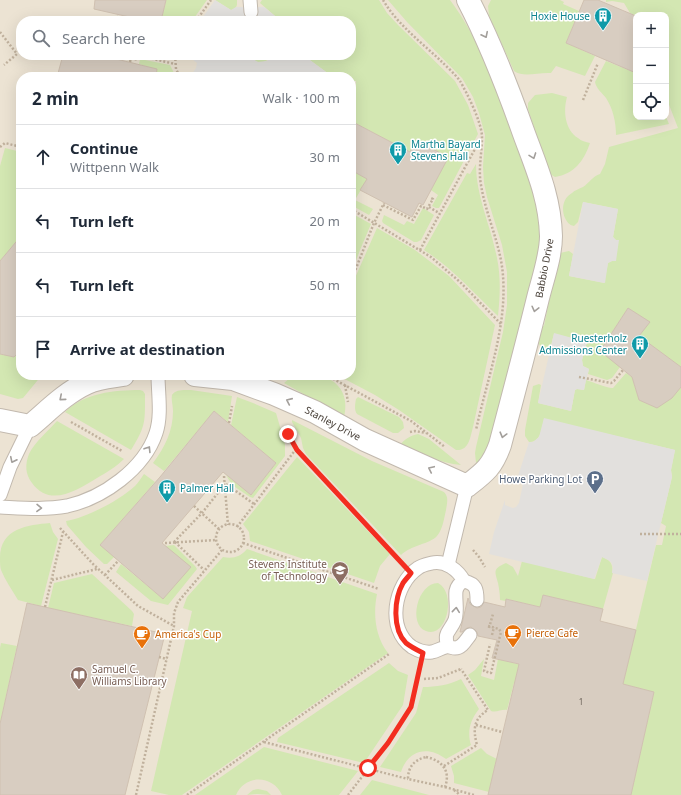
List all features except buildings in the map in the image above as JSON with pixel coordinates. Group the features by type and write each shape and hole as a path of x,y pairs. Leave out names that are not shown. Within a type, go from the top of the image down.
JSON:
{"street":[{"name":"Babbio Drive","path":"467,486 482,475 494,460 500,445 533,321 549,253 551,237 546,194 539,173 507,87 468,0"},
{"path":"0,420 30,426 69,392 87,380"},
{"name":"Stanley Drive","path":"240,380 309,410 365,440 419,463 467,486"}],"lane":[{"path":"0,507 50,508 68,506 100,493 128,475 140,462 156,432 158,422 158,380"},
{"path":"0,495 10,467 30,426"},
{"path":"448,565 467,486"},
{"path":"470,635 462,646 456,648 448,646 434,652 423,653 406,643 399,632 396,618 396,607 403,584 411,573 419,567 438,562 448,565 462,577 464,581 471,583 475,587 477,600"},
{"path":"448,646 446,634 455,620 456,590 464,581"}],"path":[{"path":"200,16 211,0"},
{"path":"383,0 396,18 458,79 479,123 482,136 479,166 480,184 498,247 503,275 503,300 501,324 475,435"},
{"path":"0,32 16,53"},
{"path":"4,65 16,55"},
{"path":"158,60 175,64"},
{"path":"175,60 178,72"},
{"path":"583,100 598,63"},
{"path":"420,250 482,136"},
{"path":"0,147 5,143 16,146"},
{"path":"429,207 433,199 431,198"},
{"path":"356,268 374,223 384,204 413,220 421,206 427,209 429,207 439,213"},
{"path":"356,212 420,250 450,274 501,324"},
{"path":"579,377 611,383 623,370"},
{"path":"335,380 411,421 449,449"},
{"path":"229,423 233,401"},
{"path":"67,420 128,454"},
{"path":"288,434 296,449 411,573"},
{"path":"237,527 296,449"},
{"path":"224,476 228,525"},
{"path":"225,484 254,504"},
{"path":"174,542 202,513 225,484"},
{"path":"194,506 219,529"},
{"path":"50,508 56,523 98,569 138,606 174,626"},
{"path":"228,525 237,527 242,532 243,543 236,551 227,552 222,550 217,544 216,537 219,529 228,525"},
{"path":"45,607 64,532"},
{"path":"640,534 681,534"},
{"path":"165,542 216,540"},
{"path":"174,542 204,570"},
{"path":"243,543 399,596"},
{"path":"136,795 174,626 174,613 178,602 222,550"},
{"path":"105,575 118,561"},
{"path":"52,580 98,569"},
{"path":"490,626 494,627 499,629 501,632 491,672 484,671 494,627"},
{"path":"187,795 406,643"},
{"path":"444,766 477,745 474,734 476,721 481,714 488,710 474,692 448,646"},
{"path":"348,795 388,743 411,707 423,653"},
{"path":"159,657 166,658"},
{"path":"476,725 502,732"},
{"path":"264,742 474,795"},
{"path":"408,779 410,767 414,762 426,757 433,758 444,766 447,776 445,787"},
{"path":"452,789 460,795"}],"shaded area":[{"name":"Stevens Institute of Technology","path":"0,0 681,0 681,795 0,795"},
{"path":"215,0 231,10 236,7 264,7 275,16 204,16"},
{"path":"193,60 254,60 258,62 268,60 310,60 326,72 193,72 197,63"},
{"path":"583,202 618,209 613,237 616,240 619,240 616,261 608,263 605,283 569,276"},
{"path":"554,333 587,342 582,360 583,366 589,369 584,390 575,390 571,411 538,403"},
{"name":"Howe Parking Lot","path":"544,418 675,450 671,470 672,477 647,581 612,573 613,567 611,562 602,557 594,579 489,554 494,532 505,500 505,505 513,508 519,503 524,479 523,475 518,476 529,442 533,442 539,437"}],"green space":[{"path":"166,0 207,0 196,16 162,16"},
{"path":"215,0 237,0 237,5 235,9 231,10"},
{"path":"262,0 379,0 387,13 398,25 455,81 468,105 478,134 439,208 432,206 438,195 431,190 447,160 443,157 444,155 422,143 421,145 415,142 410,152 356,124 356,72 326,72 310,60 356,60 356,16 275,16 260,3"},
{"path":"388,0 450,0 471,32 487,66 523,160 532,186 538,213 540,245 536,268 491,447 482,460 476,463 476,447 503,332 507,305 507,272 502,245 484,183 483,167 485,135 473,97 462,78 407,22"},
{"path":"491,0 560,0 564,2 563,4 579,11 566,43 595,56 585,76 556,66 551,73 522,74 514,71 489,16 488,6"},
{"path":"606,0 681,0 681,367 639,336 649,322 628,308 600,350 620,367 612,378 607,380 588,374 589,369 583,366 582,360 587,342 554,334 549,353 544,354 539,344 540,326 544,326 557,261 560,253 569,251 573,254 569,276 604,283 608,263 616,261 616,240 613,237 618,209 583,202 578,222 574,226 568,223 565,218 563,207 569,195 583,187 595,176 600,174 605,164 609,147 678,128 669,105 669,12 633,12 633,14 630,13 624,3 612,1 606,2"},
{"path":"140,60 145,60 170,65 174,72 147,72 148,67 139,64"},
{"path":"253,60 268,60 261,62"},
{"path":"606,61 633,72 633,120 667,120 669,124 616,135 615,120 611,107 595,82"},
{"path":"552,93 567,97 565,114 570,130 579,139 590,143 585,155 573,170 555,177 550,174 547,168 528,109 528,103 535,95"},
{"path":"5,148 16,151 16,242 0,261 0,166"},
{"path":"476,164 478,188 498,265 500,287 498,316 453,273 424,250 467,173 470,174"},
{"path":"356,173 367,179 356,198"},
{"path":"356,200 373,209 369,215 356,208"},
{"path":"423,208 434,215 421,240 417,242 414,242 382,221 384,215 404,225 407,221 414,224"},
{"path":"356,216 371,224 356,261"},
{"path":"377,228 415,250 449,276 495,325 471,435 464,448 456,450 399,410 346,380 356,380 356,276"},
{"path":"0,354 14,357 16,355 16,380 38,380 23,398 18,399 0,394"},
{"path":"626,373 636,380 634,384 639,400 657,407 672,398 681,387 681,795 631,795 654,692 623,684 656,545 662,545 666,526 661,523 672,477 671,470 675,450 544,419 542,430 536,440 529,442 525,436 533,386 539,384 541,385 538,403 571,411 575,390 584,390 586,380 613,388"},
{"path":"288,380 331,380 342,391 345,403 344,417 284,383"},
{"path":"140,390 145,394 145,418 140,435 131,450 65,412 81,401 100,394"},
{"path":"191,390 232,396 228,422 214,411 164,471 153,463 165,445 172,425 172,395 178,391"},
{"path":"237,397 276,413 285,444 285,456 253,498 232,485 226,475 251,495 276,463 231,425"},
{"path":"358,397 399,417 403,422 404,428 398,433 393,433 357,414 355,411 355,405"},
{"path":"292,420 372,461 444,492 447,498 447,505 442,527 437,536 434,539 410,549 401,555 306,454 301,438"},
{"path":"57,421 124,459 108,471 81,487 64,494 55,496 39,490 28,476 26,465 29,454 34,445"},
{"path":"418,434 429,439 461,465 437,460 400,445 408,438"},
{"path":"297,457 390,554 380,566 374,583 250,541 249,532 243,524"},
{"path":"144,474 155,482 100,545 114,557 107,564 104,564 86,547 67,525 66,521 93,512 121,497 135,486"},
{"path":"50,523 53,532 58,539 41,606 18,600 1,570 1,548 10,534 17,530 33,525"},
{"path":"174,545 197,569 168,605 151,601 116,572 121,564 163,599 165,546"},
{"path":"247,549 377,594 375,609 376,625 380,639 388,653 182,795 169,795 151,791 192,611 183,608 187,597 223,557 236,557"},
{"path":"602,557 610,562 613,573 603,609 543,595 540,607 507,599 506,601 500,600 496,571 498,567 506,563 513,567 518,576 522,561 595,579"},
{"path":"92,574 132,611 134,614 132,626 48,608 54,583"},
{"path":"438,583 444,588 447,596 447,614 444,622 439,628 433,632 426,631 420,627 417,621 417,605 425,590 431,585"},
{"path":"1,643 17,646 0,723 0,648"},
{"path":"484,659 481,676 494,680 498,659 525,666 520,685 514,683 507,710 495,712 491,711 468,675 475,670"},
{"path":"389,663 398,671 408,675 403,705 364,763 277,742 278,738"},
{"path":"461,679 479,709 473,717 470,726 469,735 471,745 446,759 432,752 419,752 408,759 401,772 380,767 416,713 423,687 433,687 452,683"},
{"path":"264,747 358,771 339,795 282,795 278,788 266,781 252,780 240,788 236,795 195,795"},
{"path":"481,748 487,754 497,759 489,792 454,783 454,776 451,766"},
{"path":"372,780 429,795 360,795"},
{"path":"258,789 267,791 271,795 247,795 253,790"}],"place":[{"name":"Hoxie House","path":"603,31"},
{"name":"Martha Bayard Stevens Hall","path":"398,165"},
{"name":"Ruesterholz Admissions Center","path":"640,359"},
{"name":"Howe Parking Lot","path":"595,494"},
{"name":"Palmer Hall","path":"167,503"},
{"name":"Stevens Institute of Technology","path":"340,585"},
{"name":"Pierce Cafe","path":"513,648"},
{"name":"America's Cup","path":"142,649"},
{"name":"Samuel C. Williams Library","path":"79,690"}],"route":[{"path":"288,434 297,450 411,573 403,584 396,607 396,618 399,632 406,643 423,653 411,707 388,743 368,768"}]}
